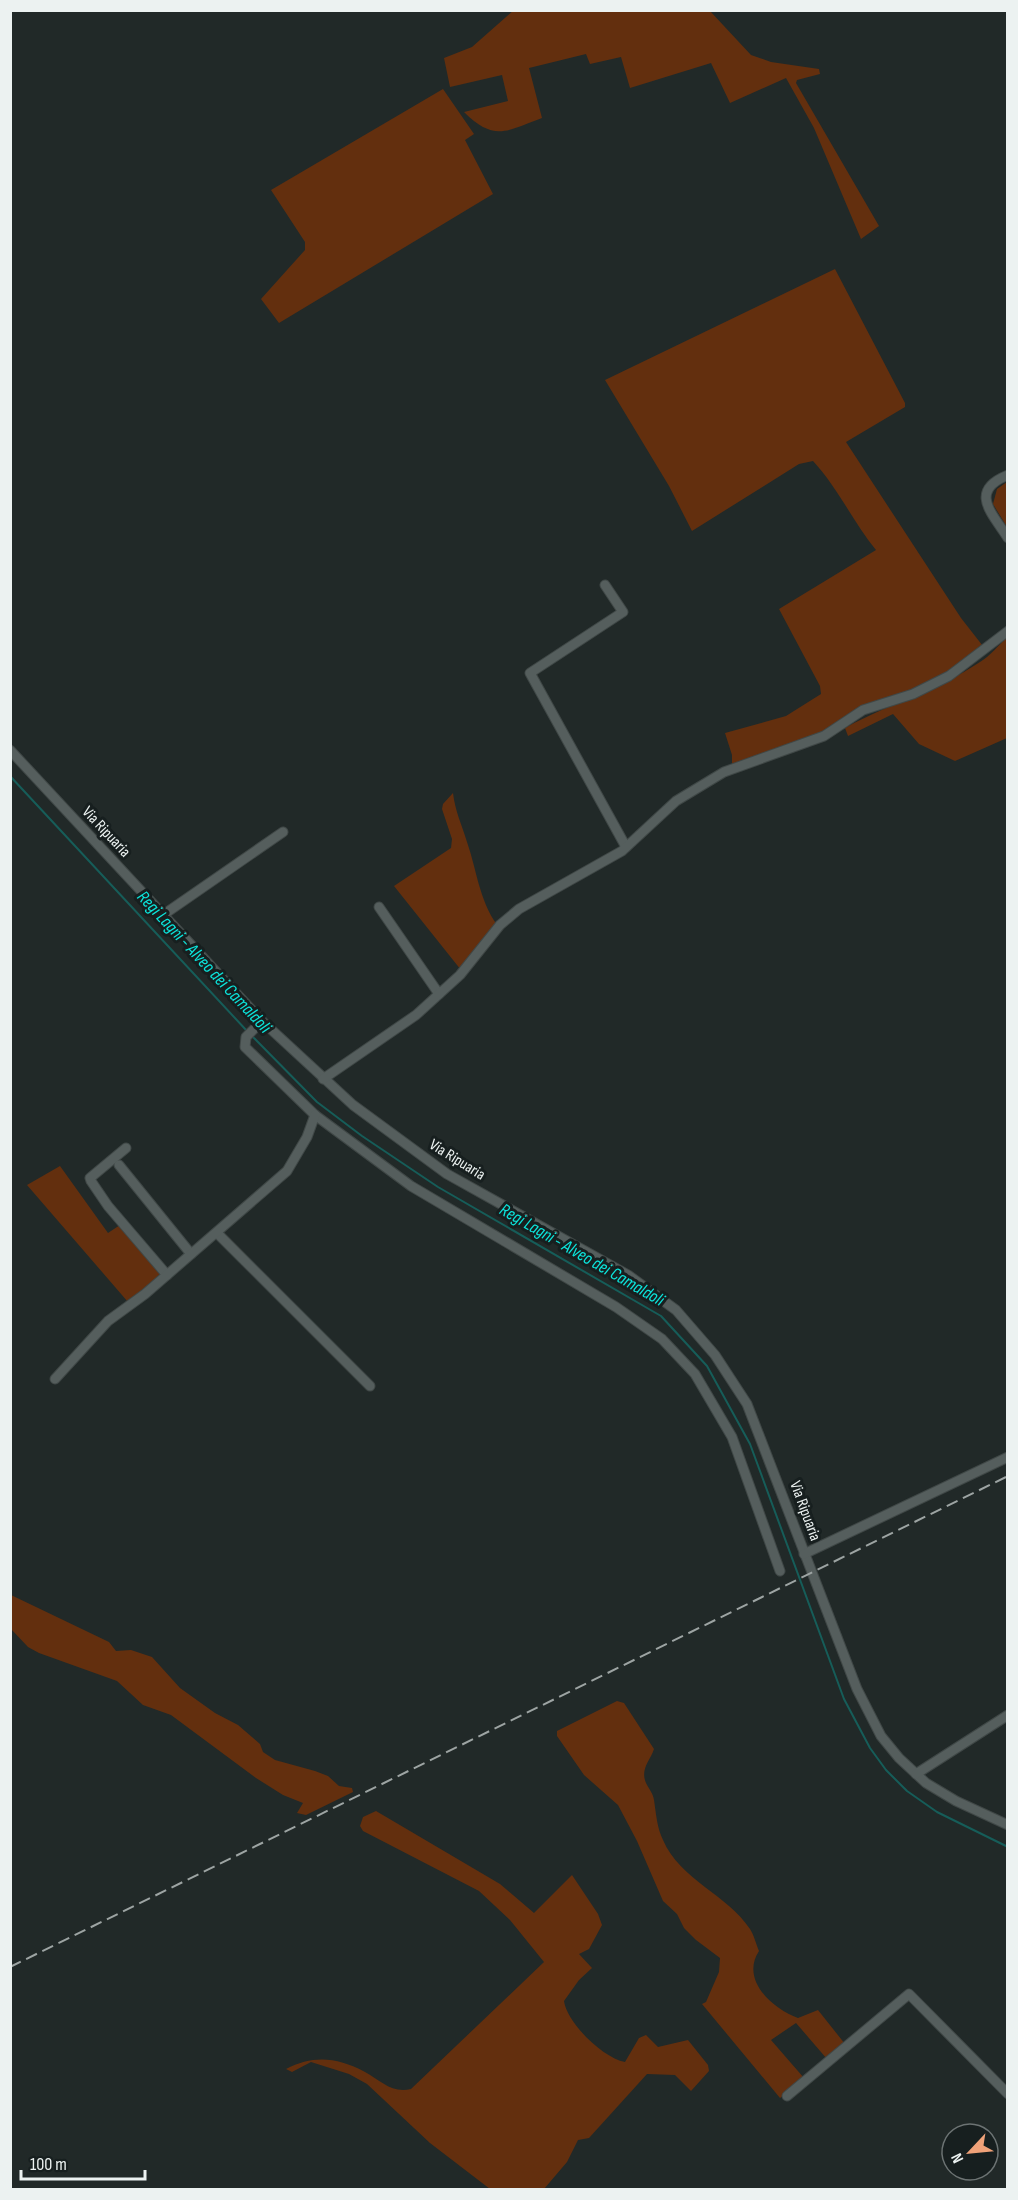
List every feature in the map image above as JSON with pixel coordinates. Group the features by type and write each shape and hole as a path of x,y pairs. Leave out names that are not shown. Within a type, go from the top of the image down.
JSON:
{"street":[{"path":"1008,475 993,480 986,491 985,501 1008,538"},
{"path":"605,585 623,612 530,673 626,847"},
{"path":"322,1079 416,1015 460,975 500,925 519,909 626,847 676,801 724,772 824,736 863,710 913,694 950,676 1008,631"},
{"name":"Via Ripuaria","path":"10,750 163,915 258,1024 322,1079 382,1128 447,1174 628,1275 676,1310 715,1355 747,1404 870,1718 899,1758 916,1774 956,1802 1008,1825"},
{"path":"163,915 283,832"},
{"path":"379,907 439,994"},
{"path":"258,1024 246,1037 245,1047 315,1115 411,1186 616,1307 668,1345 694,1374 732,1437 780,1571"},
{"path":"55,1379 108,1321 217,1233 286,1171 307,1137 315,1115"},
{"path":"126,1148 90,1178 90,1181 166,1275"},
{"path":"119,1165 191,1254"},
{"path":"217,1233 370,1386"},
{"path":"804,1554 1008,1457"},
{"path":"916,1774 1008,1715"},
{"path":"787,2096 909,1994 989,2079 1008,2094"}],"shaded area":[{"path":"514,10 710,11 751,55 771,62 819,69 820,74 797,80 796,83 879,226 861,239 814,128 786,78 730,103 711,63 630,88 621,57 590,64 586,54 529,68 542,118 510,130 493,131 484,127 464,112 508,101 502,75 450,87 444,58 472,47"},
{"path":"443,89 474,134 465,140 493,194 279,323 261,299 305,250 305,242 271,190"},
{"path":"835,269 905,403 905,407 846,442 961,618 986,650 971,662 811,738 732,767 732,755 725,733 786,716 821,694 820,686 779,609 876,550 813,461 799,464 692,531 669,486 605,380"},
{"path":"1007,482 1007,527 993,504 997,489"},
{"path":"1007,637 1007,738 955,761 919,744 893,714 848,736 845,728 964,672 987,657"},
{"path":"453,793 482,895 497,925 461,970 394,886 451,848 452,839 442,809 443,804"},
{"path":"60,1166 108,1233 120,1225 162,1275 128,1302 27,1185"},
{"path":"11,1595 109,1642 116,1651 131,1650 152,1657 180,1688 215,1713 238,1725 260,1744 263,1752 275,1760 328,1776 339,1786 352,1788 353,1792 306,1815 297,1813 303,1803 283,1795 256,1778 171,1715 143,1705 117,1681 28,1647 11,1629"},
{"path":"617,1701 624,1703 654,1749 645,1769 644,1778 652,1793 663,1840 681,1866 729,1906 750,1929 759,1951 754,1962 756,1983 770,2000 788,2014 798,2018 818,2010 845,2044 827,2059 796,2023 771,2040 804,2078 780,2098 702,2004 706,2002 719,1972 720,1958 684,1928 677,1914 663,1901 637,1841 618,1805 584,1775 557,1736 557,1731"},
{"path":"376,1811 500,1884 534,1913 572,1875 598,1914 602,1925 589,1949 579,1954 592,1968 579,1980 564,2001 572,2019 587,2038 616,2059 625,2062 639,2038 646,2035 658,2047 688,2040 708,2065 709,2071 691,2091 675,2075 647,2074 589,2138 578,2140 567,2162 544,2189 490,2189 430,2143 367,2084 349,2074 311,2062 292,2072 286,2069 306,2061 335,2061 355,2067 392,2088 411,2089 544,1962 510,1920 479,1891 363,1831 360,1826 363,1817"}],"waterway":[{"name":"Regi Lagni - Alveo dei Camaldoli","path":"10,776 247,1031"},
{"name":"Regi Lagni - Alveo dei Camaldoli","path":"251,1035 317,1102 362,1136 438,1187 661,1316 707,1366 750,1444 844,1699 870,1748 886,1770 907,1791 937,1812 1008,1847"}],"railway":[{"path":"10,1967 1008,1476"}]}
